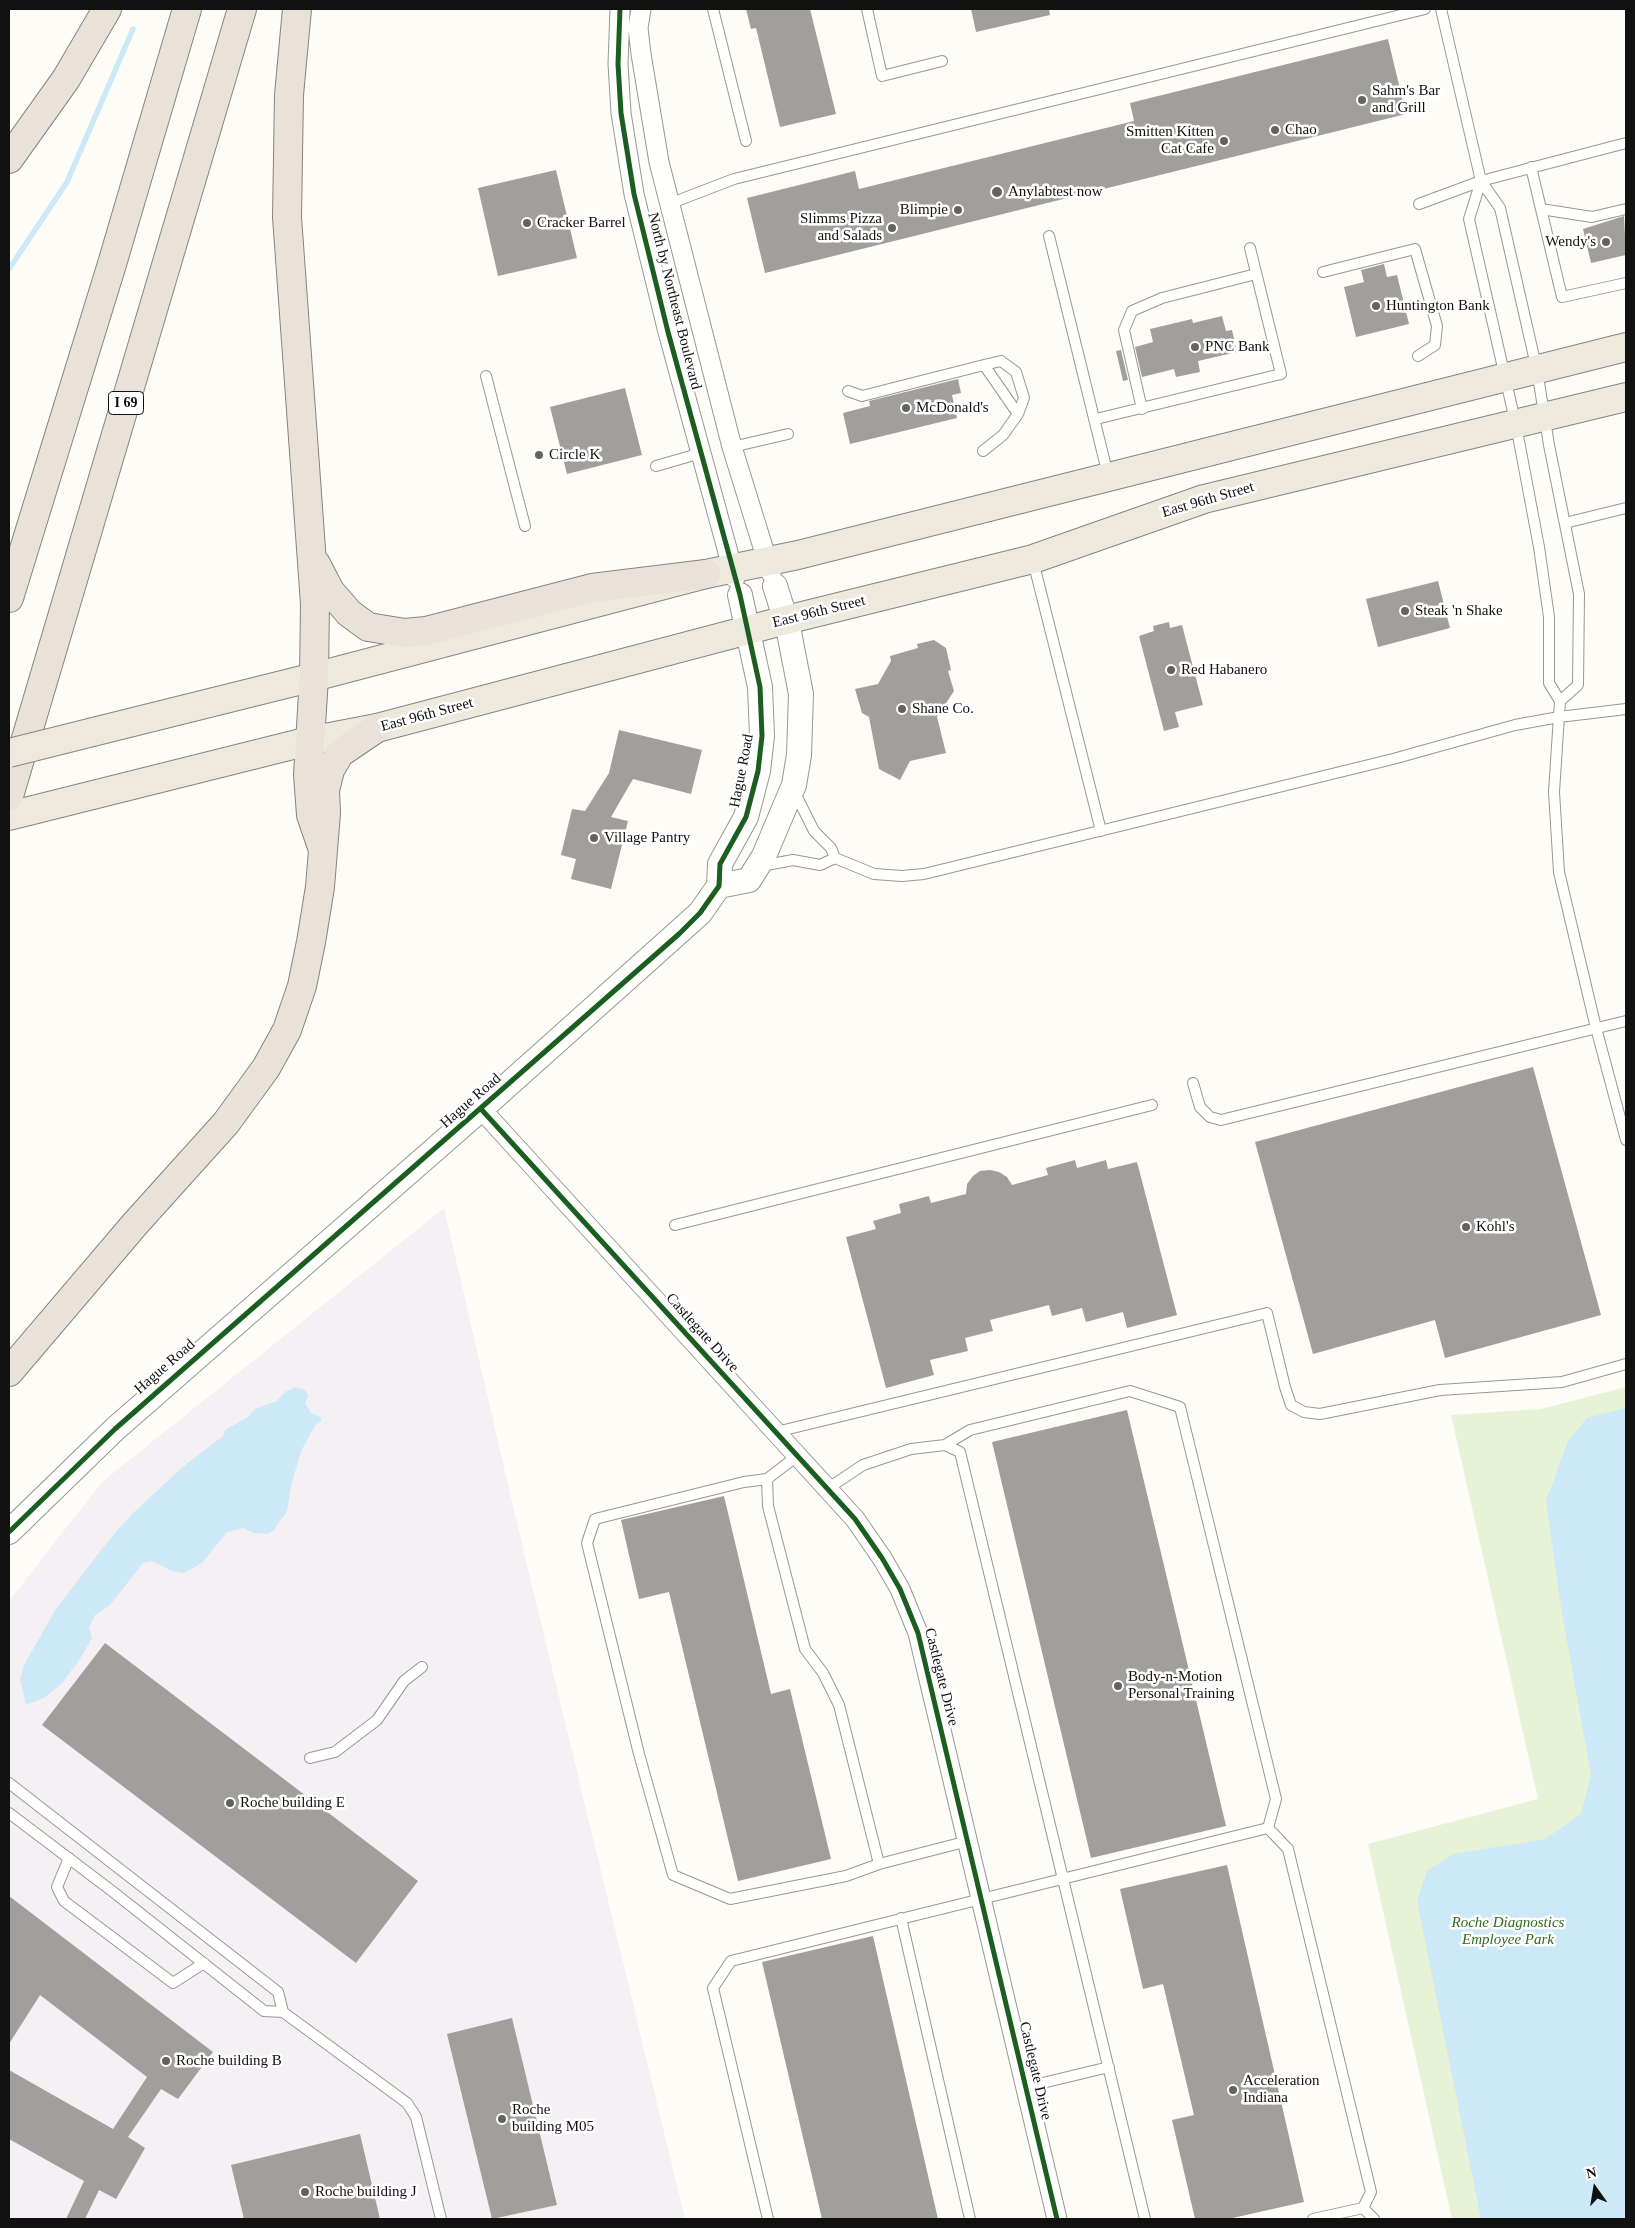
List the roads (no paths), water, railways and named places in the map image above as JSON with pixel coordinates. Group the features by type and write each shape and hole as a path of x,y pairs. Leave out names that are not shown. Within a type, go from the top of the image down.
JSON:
{"highway":[{"path":"9,159 66,79 107,9"},
{"path":"9,598 112,264 187,9"},
{"name":"I 69","path":"9,796 242,9"},
{"path":"297,9 288,95 287,217 315,604 314,677 308,775 311,815 322,847"},
{"path":"312,556 330,591 349,613 368,627 404,633 426,631 592,588 706,574"},
{"path":"9,1372 135,1224 226,1123 266,1068 287,1030 302,986 320,888 326,813 325,790 330,770 340,753 377,728"}],"main road":[{"path":"9,753 314,677 706,574 733,569 771,574 1109,476 1626,347"},
{"name":"East 96th Street","path":"9,816 309,741 377,728 786,620 1032,559 1204,499 1626,397"}],"street":[{"name":"North by Northeast Boulevard","path":"620,9 618,64 621,112 634,194 701,453 740,594"},
{"name":"North by Northeast Boulevard","path":"641,9 638,28 641,54 655,142 669,204 732,448 771,574"},
{"path":"718,886 749,880 758,867 792,788 799,755 801,709 796,664 786,620 771,574"},
{"name":"Hague Road","path":"9,1532 115,1428 481,1109 679,934 700,913 718,886 720,864 746,817 758,771 762,736 760,686 740,594"},
{"name":"Castlegate Drive","path":"481,1109 827,1489 872,1542 900,1589 918,1633 1057,2219"}],"lane":[{"path":"712,9 746,140"},
{"path":"867,9 882,76 942,61"},
{"path":"669,204 734,179 1425,9"},
{"path":"1441,9 1481,181 1500,208 1537,370 1544,418 1579,594 1578,685 1560,701"},
{"path":"1419,204 1481,181 1626,143"},
{"path":"1531,167 1562,297 1626,283"},
{"path":"1481,181 1469,219 1516,425 1539,547 1549,617 1549,683 1560,701 1554,792 1559,872 1596,1028 1626,1140"},
{"path":"1541,208 1592,217 1626,209"},
{"path":"1049,236 1109,476"},
{"path":"1096,420 1281,374 1250,248"},
{"path":"1323,272 1416,249 1437,326 1436,345 1418,356"},
{"path":"1142,409 1124,330 1132,311 1162,298 1256,274"},
{"path":"848,391 862,396 1001,361 1016,372 1024,398 1018,414 1003,435 983,451"},
{"path":"984,366 1018,414"},
{"path":"486,376 524,526"},
{"path":"732,448 788,434"},
{"path":"656,466 701,453"},
{"path":"1565,523 1626,508"},
{"path":"1032,559 1101,832"},
{"path":"758,867 793,860 820,865 834,858 874,874 895,876 924,874 1400,757 1515,725 1559,717 1626,709"},
{"path":"792,788 814,830 831,848 834,858"},
{"path":"1193,1083 1200,1107 1210,1117 1221,1120 1626,1022"},
{"path":"675,1225 1152,1105"},
{"path":"776,1432 1267,1313 1284,1387 1292,1405 1304,1412 1320,1414 1440,1390 1562,1382 1626,1364"},
{"path":"827,1489 863,1465 911,1449 945,1445 970,1430 1130,1391 1180,1407 1276,1799 1268,1828"},
{"path":"945,1445 960,1452 1145,2219"},
{"path":"797,1456 767,1480 744,1482 691,1494 595,1519 587,1542 639,1754 673,1875 730,1899 846,1876 879,1864 968,1841"},
{"path":"767,1480 768,1506 805,1649 822,1673 839,1705 879,1864"},
{"path":"310,1758 335,1752 377,1720 404,1682 422,1667"},
{"path":"9,1784 278,1992 283,2012"},
{"path":"9,1812 264,2011 283,2012 407,2103 416,2117 441,2219"},
{"path":"768,2219 713,1988 730,1961 1268,1828"},
{"path":"1268,1828 1288,1849 1371,2192 1363,2208"},
{"path":"69,1858 57,1887 64,1901 173,1983 204,1963"},
{"path":"900,1918 970,2219"},
{"path":"1026,2087 1108,2067"},
{"path":"1313,2219 1363,2208"},
{"path":"1363,2208 1374,2219"}],"water":[{"path":"295,1387 305,1390 308,1396 305,1403 311,1413 321,1417 321,1421 316,1424 301,1451 291,1486 287,1511 273,1531 268,1534 254,1533 243,1528 227,1532 202,1563 184,1573 172,1571 152,1561 143,1563 110,1605 95,1615 89,1627 92,1638 78,1662 61,1684 44,1698 26,1705 20,1679 25,1663 56,1609 105,1545 131,1515 184,1466 223,1436 225,1430 248,1417 255,1409 277,1401 285,1392"},
{"name":"Roche Diagnostics Employee Park","path":"1626,1408 1626,2219 1481,2219 1417,1901 1427,1871 1453,1854 1545,1839 1581,1814 1591,1775 1561,1608 1546,1501 1568,1441 1587,1418"}],"waterway":[{"path":"9,269 67,182 133,29"}],"place":[{"name":"Sahm's Bar and Grill","path":"1362,100"},
{"name":"Chao","path":"1275,130"},
{"name":"Smitten Kitten Cat Cafe","path":"1224,141"},
{"name":"Anylabtest now","path":"997,192"},
{"name":"Blimpie","path":"958,210"},
{"name":"Cracker Barrel","path":"527,223"},
{"name":"Slimms Pizza and Salads","path":"892,228"},
{"name":"Wendy's","path":"1606,242"},
{"name":"Huntington Bank","path":"1376,306"},
{"name":"PNC Bank","path":"1195,347"},
{"name":"McDonald's","path":"906,408"},
{"name":"Circle K","path":"539,455"},
{"name":"Steak 'n Shake","path":"1405,611"},
{"name":"Red Habanero","path":"1171,670"},
{"name":"Shane Co.","path":"902,709"},
{"name":"Village Pantry","path":"594,838"},
{"name":"Kohl's","path":"1466,1227"},
{"name":"Body-n-Motion Personal Training","path":"1118,1686"},
{"name":"Roche building E","path":"230,1803"},
{"name":"Roche building B","path":"166,2061"},
{"name":"Acceleration Indiana","path":"1233,2090"},
{"name":"Roche building M05","path":"502,2119"},
{"name":"Roche building J","path":"305,2192"}]}
